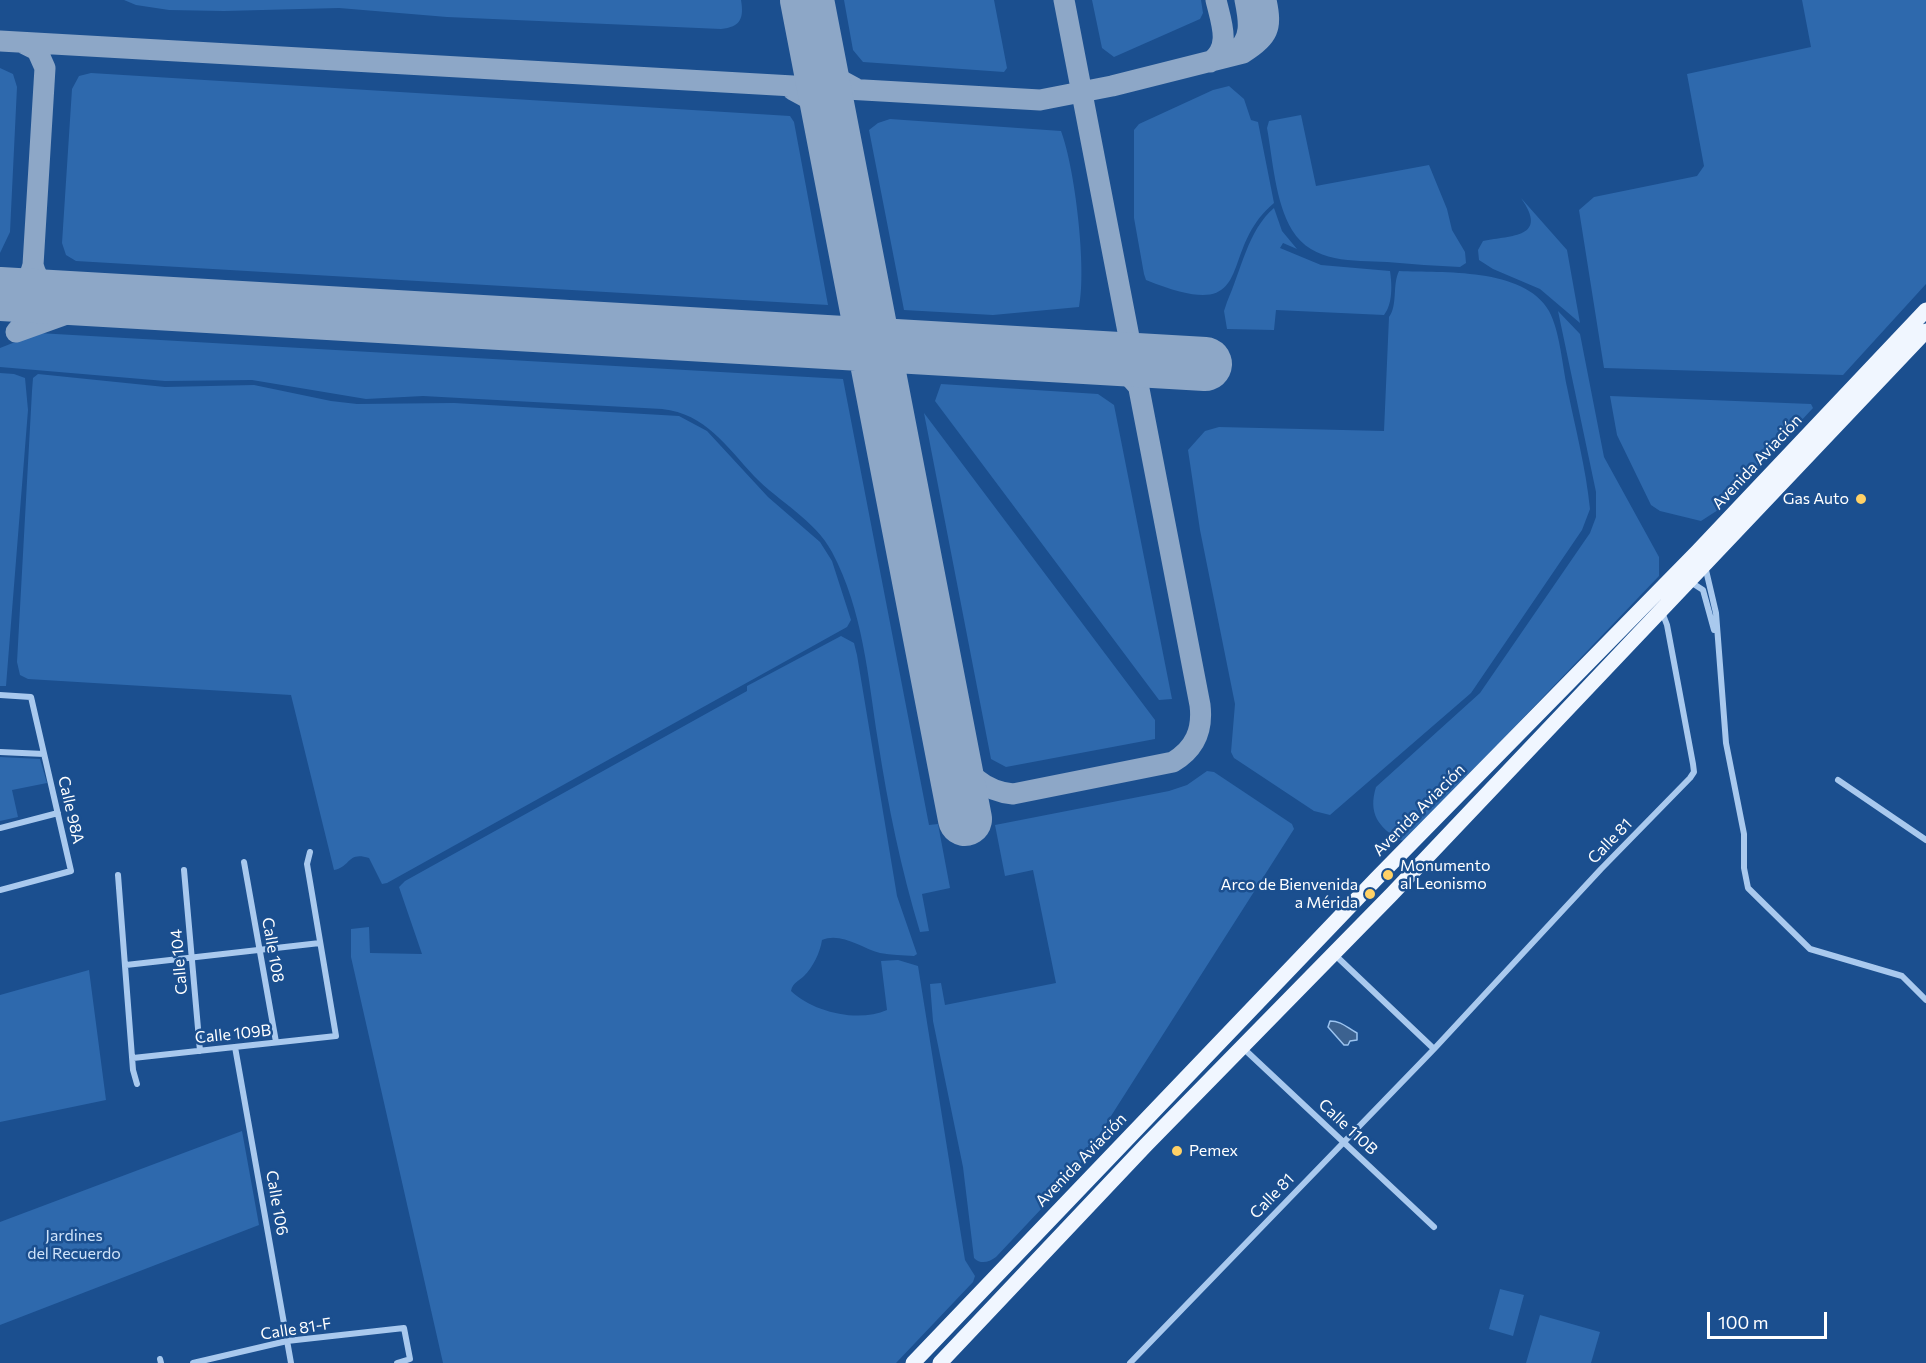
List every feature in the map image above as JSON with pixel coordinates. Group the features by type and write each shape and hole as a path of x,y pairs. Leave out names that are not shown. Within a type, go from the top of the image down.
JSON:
{"main road":[{"name":"Avenida Aviación","path":"940,1363 1661,611 1697,552 1926,310"},
{"name":"Avenida Aviación","path":"913,1363 1369,886 1683,577 1705,566 1926,331"}],"street":[{"path":"1697,552 1705,566 1716,612 1716,637 1726,743 1744,834 1744,868 1748,888 1810,949 1902,976 1926,1000"},
{"path":"1683,577 1703,590 1716,637"},
{"name":"Calle 81","path":"1130,1363 1434,1049 1694,772 1667,625 1661,611"},
{"name":"Calle 98A","path":"0,695 31,697 71,871 0,890"},
{"path":"0,752 44,754"},
{"path":"1838,780 1926,840"},
{"path":"0,828 58,813"},
{"path":"126,965 320,943 307,864 310,852"},
{"name":"Calle 108","path":"244,862 276,1042"},
{"name":"Calle 104","path":"184,870 200,1051"},
{"path":"118,875 133,1070 137,1084"},
{"name":"Calle 109B","path":"133,1058 336,1036 320,943"},
{"path":"1334,953 1434,1049"},
{"name":"Calle 106","path":"235,1047 291,1363"},
{"name":"Calle 110B","path":"1242,1047 1434,1227"},
{"name":"Calle 81-F","path":"193,1363 287,1341 404,1328 410,1359 397,1363"}],"green space":[{"path":"124,0 741,0 742,12 737,24 721,29 447,17 339,8 169,10 136,5"},
{"path":"844,0 994,0 1007,68 1004,72 863,62 853,50"},
{"path":"1092,0 1201,0 1203,13 1200,19 1114,57 1102,48"},
{"path":"1802,0 1926,0 1926,284 1843,375 1604,368 1579,210 1594,197 1697,176 1704,166 1687,74 1811,47"},
{"path":"0,68 13,74 17,87 10,232 0,253"},
{"path":"91,73 790,116 794,122 828,305 76,261 66,255 62,243 72,89 79,76"},
{"path":"1229,86 1244,99 1251,120 1258,122 1274,203 1256,223 1231,278 1222,289 1207,295 1183,292 1146,280 1144,274 1134,218 1134,130 1139,124 1213,90"},
{"path":"1301,115 1316,186 1429,165 1447,209 1452,230 1465,252 1466,263 1460,267 1348,260 1322,255 1301,241 1286,219 1282,206 1275,180 1267,128 1269,121"},
{"path":"890,119 1061,131 1071,169 1081,244 1079,307 993,315 904,310 869,130 878,123"},
{"path":"1521,198 1567,250 1580,323 1540,289 1493,269 1479,260 1478,250 1483,241 1515,235 1529,228 1531,221 1529,211"},
{"path":"1274,208 1282,231 1297,249 1283,243 1280,248 1321,265 1390,271 1390,300 1384,315 1276,310 1274,330 1227,329 1224,311 1251,239 1265,217"},
{"path":"1399,271 1459,273 1502,280 1521,286 1537,297 1549,311 1558,338 1590,509 1582,530 1471,693 1330,815 1314,811 1234,758 1231,752 1235,704 1200,530 1188,450 1205,431 1219,427 1384,431 1389,317 1392,312"},
{"path":"1558,311 1580,334 1604,457 1659,557 1659,576 1411,835 1404,841 1400,840 1386,830 1374,812 1376,787 1480,693 1590,533 1596,517 1596,492"},
{"path":"38,333 843,379 929,825 938,824 950,888 922,894 929,931 920,932 901,861 886,789 863,644 858,620 842,574 832,552 816,530 754,476 703,424 691,417 662,409 423,396 366,399 252,380 165,381 0,367 0,348"},
{"path":"0,373 25,378 28,410 6,686 0,686"},
{"path":"38,374 165,387 254,385 357,404 454,403 679,416 707,431 768,497 820,542 832,561 851,620 847,627 387,883 382,884 369,858 362,856 353,858 344,866 334,870 291,695 28,679 20,675 17,662 32,391 33,378"},
{"path":"941,384 1098,394 1114,405 1172,699 1159,700 935,401"},
{"path":"1610,396 1811,404 1813,408 1718,510 1701,521 1660,511 1651,505 1617,435"},
{"path":"924,413 1155,720 1155,739 1006,767 991,759"},
{"path":"841,636 854,643 857,655 897,896 917,954 914,956 884,954 844,939 822,940 813,964 794,984 791,991 811,1005 823,1010 850,1015 875,1014 887,1010 881,961 898,960 918,966 965,1260 975,1276 973,1282 896,1363 443,1363 351,957 351,929 369,927 370,953 422,954 399,887 405,881 747,691 747,686"},
{"path":"0,757 40,759 47,783 12,790 18,817 0,821"},
{"path":"1207,771 1214,772 1292,824 1294,829 1074,1174 996,1257 979,1262 974,1258 963,1167 933,1021 930,984 941,983 945,1005 1056,983 1033,870 1005,876 995,825 1169,791 1187,785"},
{"path":"89,970 106,1100 0,1122 0,995"},
{"name":"Jardines del Recuerdo","path":"242,1131 259,1225 0,1325 0,1222"},
{"path":"1500,1289 1524,1295 1513,1336 1489,1329"},
{"path":"1540,1315 1600,1332 1591,1363 1526,1363"}],"shaded area":[{"path":"1330,1021 1341,1023 1357,1033 1357,1040 1344,1045 1328,1027"}],"taxiway":[{"path":"951,744 961,763 975,778 992,789 1013,794 1173,762 1187,751 1199,731 1200,705 1064,0"},
{"path":"1210,62 1217,56 1223,42 1222,25 1216,0"},
{"path":"1234,53 1240,48 1247,35 1245,0"},
{"path":"0,41 1040,100 1112,86 1243,53 1258,42 1266,31 1269,18 1266,0"},
{"path":"2,294 22,284 29,276 33,265 45,68 37,50 23,43"},
{"path":"816,50 831,75 855,88"},
{"path":"793,90 817,103 831,125"},
{"path":"33,265 45,286 66,298"},
{"path":"2,294 9,296 23,308 24,320 16,332 83,308 121,301"},
{"path":"1094,357 1122,368 1139,387"}],"runway":[{"path":"807,0 965,819"},
{"path":"0,294 1205,364"}],"place":[{"name":"Gas Auto","path":"1861,499"},
{"name":"Monumento al Leonismo","path":"1388,875"},
{"name":"Arco de Bienvenida a Mérida","path":"1370,894"},
{"name":"Pemex","path":"1177,1151"}]}
